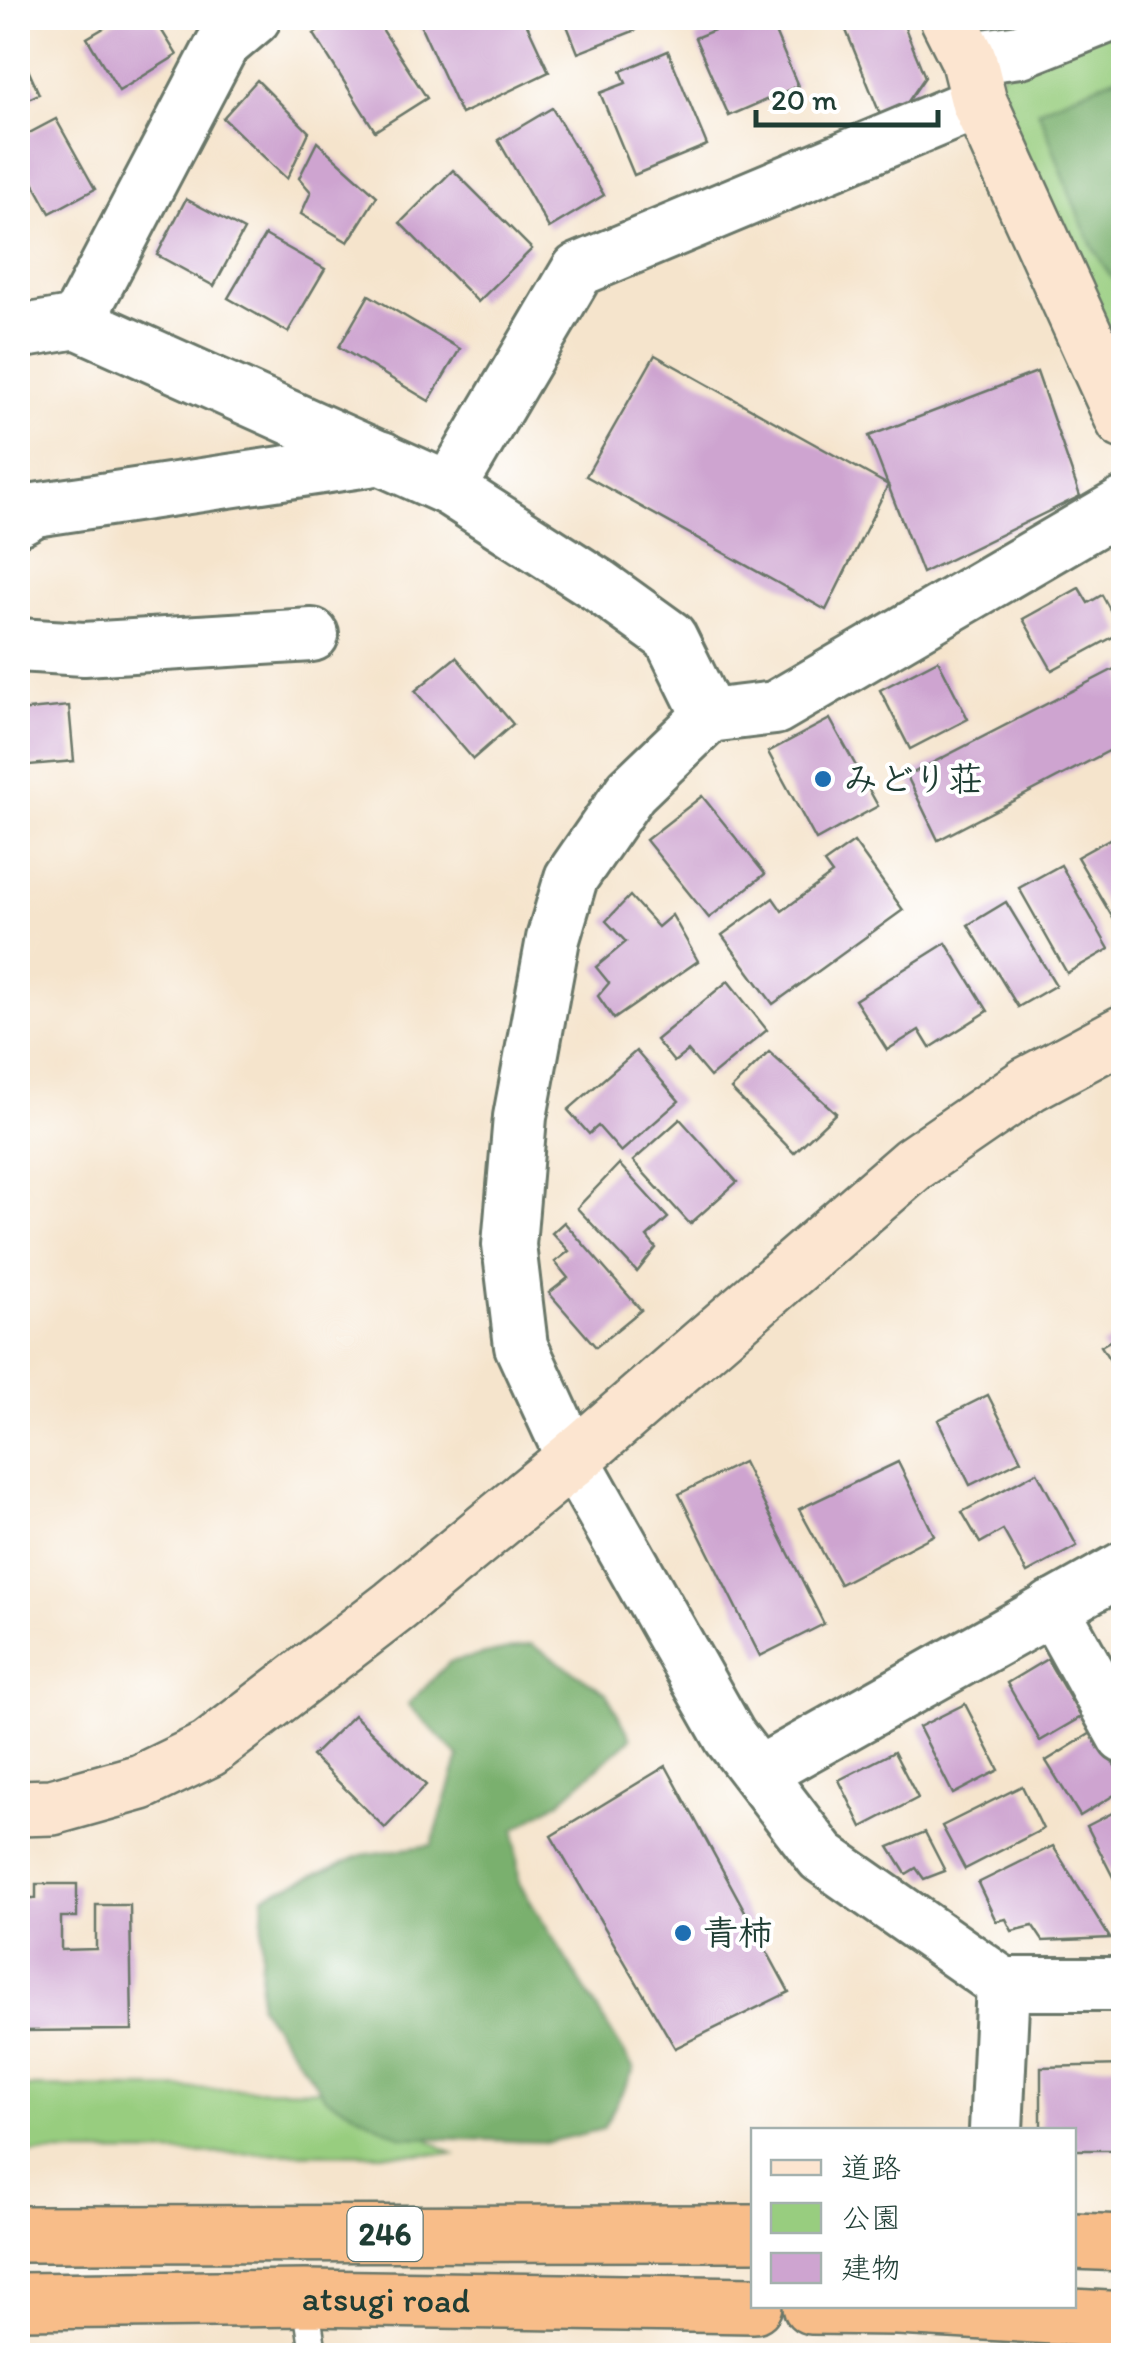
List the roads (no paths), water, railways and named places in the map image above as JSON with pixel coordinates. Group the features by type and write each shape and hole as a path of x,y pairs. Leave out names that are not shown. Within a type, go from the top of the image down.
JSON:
{"highway":[{"name":"atsugi road","path":"18,2234 751,2234"},
{"path":"1076,2241 1124,2243"},
{"name":"atsugi road","path":"18,2300 305,2298 751,2305"},
{"path":"915,2308 1124,2320"}],"street":[{"path":"78,322 222,45 254,18"},
{"path":"449,489 578,270 965,59 1020,50 1104,18"},
{"path":"965,59 1124,421"},
{"path":"18,332 78,322 449,489 598,585 670,637 709,716"},
{"path":"18,520 35,510 382,458"},
{"path":"1124,504 775,708 709,716 631,791 571,878 553,939 520,1118 509,1245 520,1346 572,1459 730,1736 822,1857 1002,1984 1124,1984"},
{"path":"18,645 84,649 312,634"},
{"path":"18,1808 52,1807 141,1782 209,1749 395,1606 914,1164 1029,1084 1124,1032"},
{"path":"759,1774 1124,1568"},
{"path":"1052,1607 1124,1737"},
{"path":"996,2128 1002,1984"}],"lane":[{"path":"305,2298 314,2356"}],"place":[{"name":"みどり荘","path":"823,779"},
{"name":"青柿","path":"683,1933"}]}
